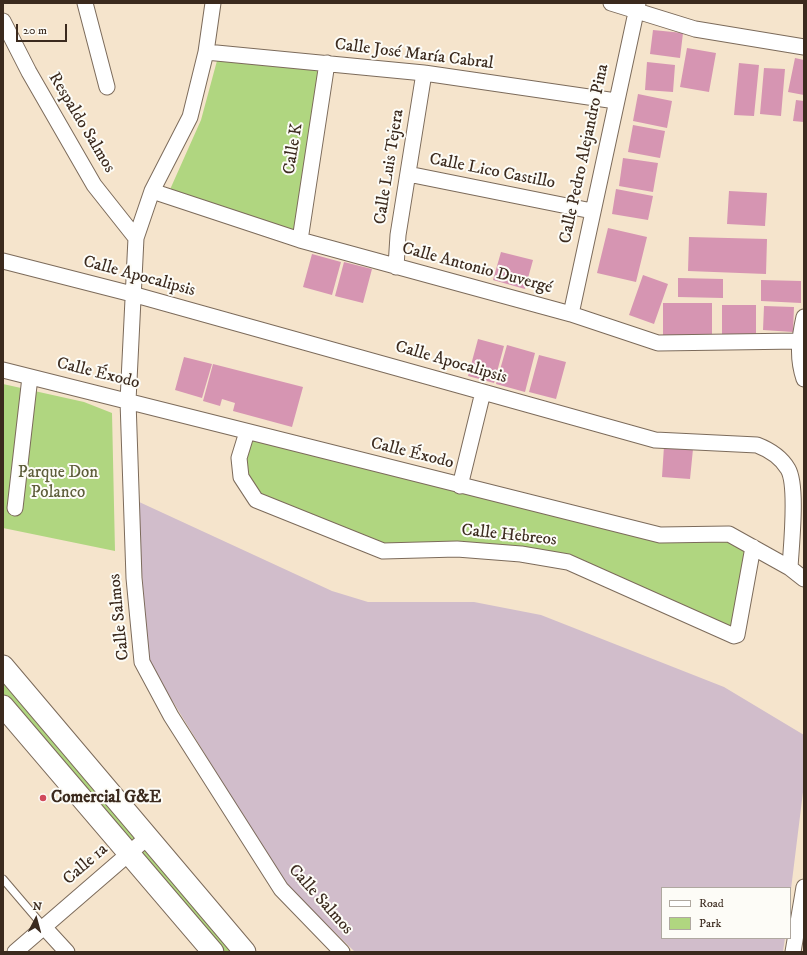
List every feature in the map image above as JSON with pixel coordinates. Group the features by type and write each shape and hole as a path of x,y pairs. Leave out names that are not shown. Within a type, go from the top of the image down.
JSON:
{"main road":[{"path":"3,666 245,952"},
{"path":"3,706 214,952"}],"street":[{"path":"85,3 107,87"},
{"name":"Calle Salmos","path":"213,3 206,52 190,117 152,191 136,238 132,294 128,401 134,578 142,662 170,716 281,889 342,952"},
{"path":"611,3 637,7 695,29 804,47"},
{"name":"Calle Pedro Alejandro Pina","path":"571,314 637,7"},
{"name":"Respaldo Salmos","path":"3,21 29,72 94,185 136,238"},
{"name":"Calle José María Cabral","path":"206,52 424,73 616,101"},
{"name":"Calle K","path":"300,240 327,63"},
{"name":"Calle Luis Tejera","path":"396,267 398,235 424,73"},
{"name":"Calle Lico Castillo","path":"408,174 592,211"},
{"name":"Calle Antonio Duvergé","path":"152,191 300,240 571,314 658,343 799,341"},
{"name":"Calle Apocalipsis","path":"3,262 132,294 655,440 757,445 771,450 788,470 792,484 790,568"},
{"path":"804,317 799,341 800,366 804,379"},
{"name":"Calle Éxodo","path":"3,370 660,535 729,534 790,568 804,579"},
{"path":"15,508 30,377"},
{"path":"460,486 483,392"},
{"name":"Calle Hebreos","path":"247,432 239,458 241,477 256,500 383,551 457,549 521,554 568,562 734,636 737,635 753,547"},
{"name":"Calle 1a","path":"15,952 148,837"},
{"path":"793,952 804,894"},
{"path":"44,927 66,952"}],"lane":[{"path":"3,879 44,927"}],"shaded area":[{"path":"137,501 332,591 368,602 474,602 541,615 724,687 804,735 804,784 791,889 791,887 661,887 661,939 785,939 783,952 355,952 284,883 148,661"}],"green space":[{"path":"218,57 323,68 296,234 168,194 201,120"},
{"name":"Parque Don Polanco","path":"3,384 84,402 112,413 115,551 3,528"},
{"path":"250,436 657,539 728,537 749,549 736,635 569,558 383,547 258,496 245,475 242,458"},
{"path":"3,665 248,952 217,952 3,703"}],"building":[{"path":"653,30 683,33 680,58 650,54"},
{"path":"687,48 716,53 709,92 680,87"},
{"path":"795,58 804,60 804,95 788,92"},
{"path":"647,62 675,65 673,92 645,90"},
{"path":"739,63 759,65 754,116 734,115"},
{"path":"764,68 785,69 781,116 760,114"},
{"path":"638,94 672,101 667,128 633,121"},
{"path":"796,100 804,101 804,122 793,121"},
{"path":"633,125 665,131 660,158 628,152"},
{"path":"623,158 658,163 653,192 619,186"},
{"path":"616,189 653,196 648,220 612,214"},
{"path":"729,191 767,193 765,226 727,224"},
{"path":"608,228 647,237 636,282 597,273"},
{"path":"689,237 767,239 766,274 688,271"},
{"path":"501,252 533,260 525,289 493,280"},
{"path":"312,254 341,262 332,295 303,287"},
{"path":"344,262 372,269 363,303 335,296"},
{"path":"643,275 668,284 654,324 629,315"},
{"path":"678,278 723,279 723,298 678,297"},
{"path":"761,280 801,281 801,303 761,301"},
{"path":"663,303 712,303 712,335 663,335"},
{"path":"722,305 756,305 756,334 722,334"},
{"path":"764,306 794,307 793,332 763,330"},
{"path":"478,339 504,346 494,383 468,376"},
{"path":"507,345 535,353 525,392 496,384"},
{"path":"539,355 566,362 556,399 529,392"},
{"path":"184,357 212,364 202,398 175,390"},
{"path":"213,364 303,387 292,427 233,411 235,403 222,399 220,406 203,401"},
{"path":"664,446 693,449 690,479 662,477"}],"place":[{"name":"Comercial G&E","path":"43,798"}]}
